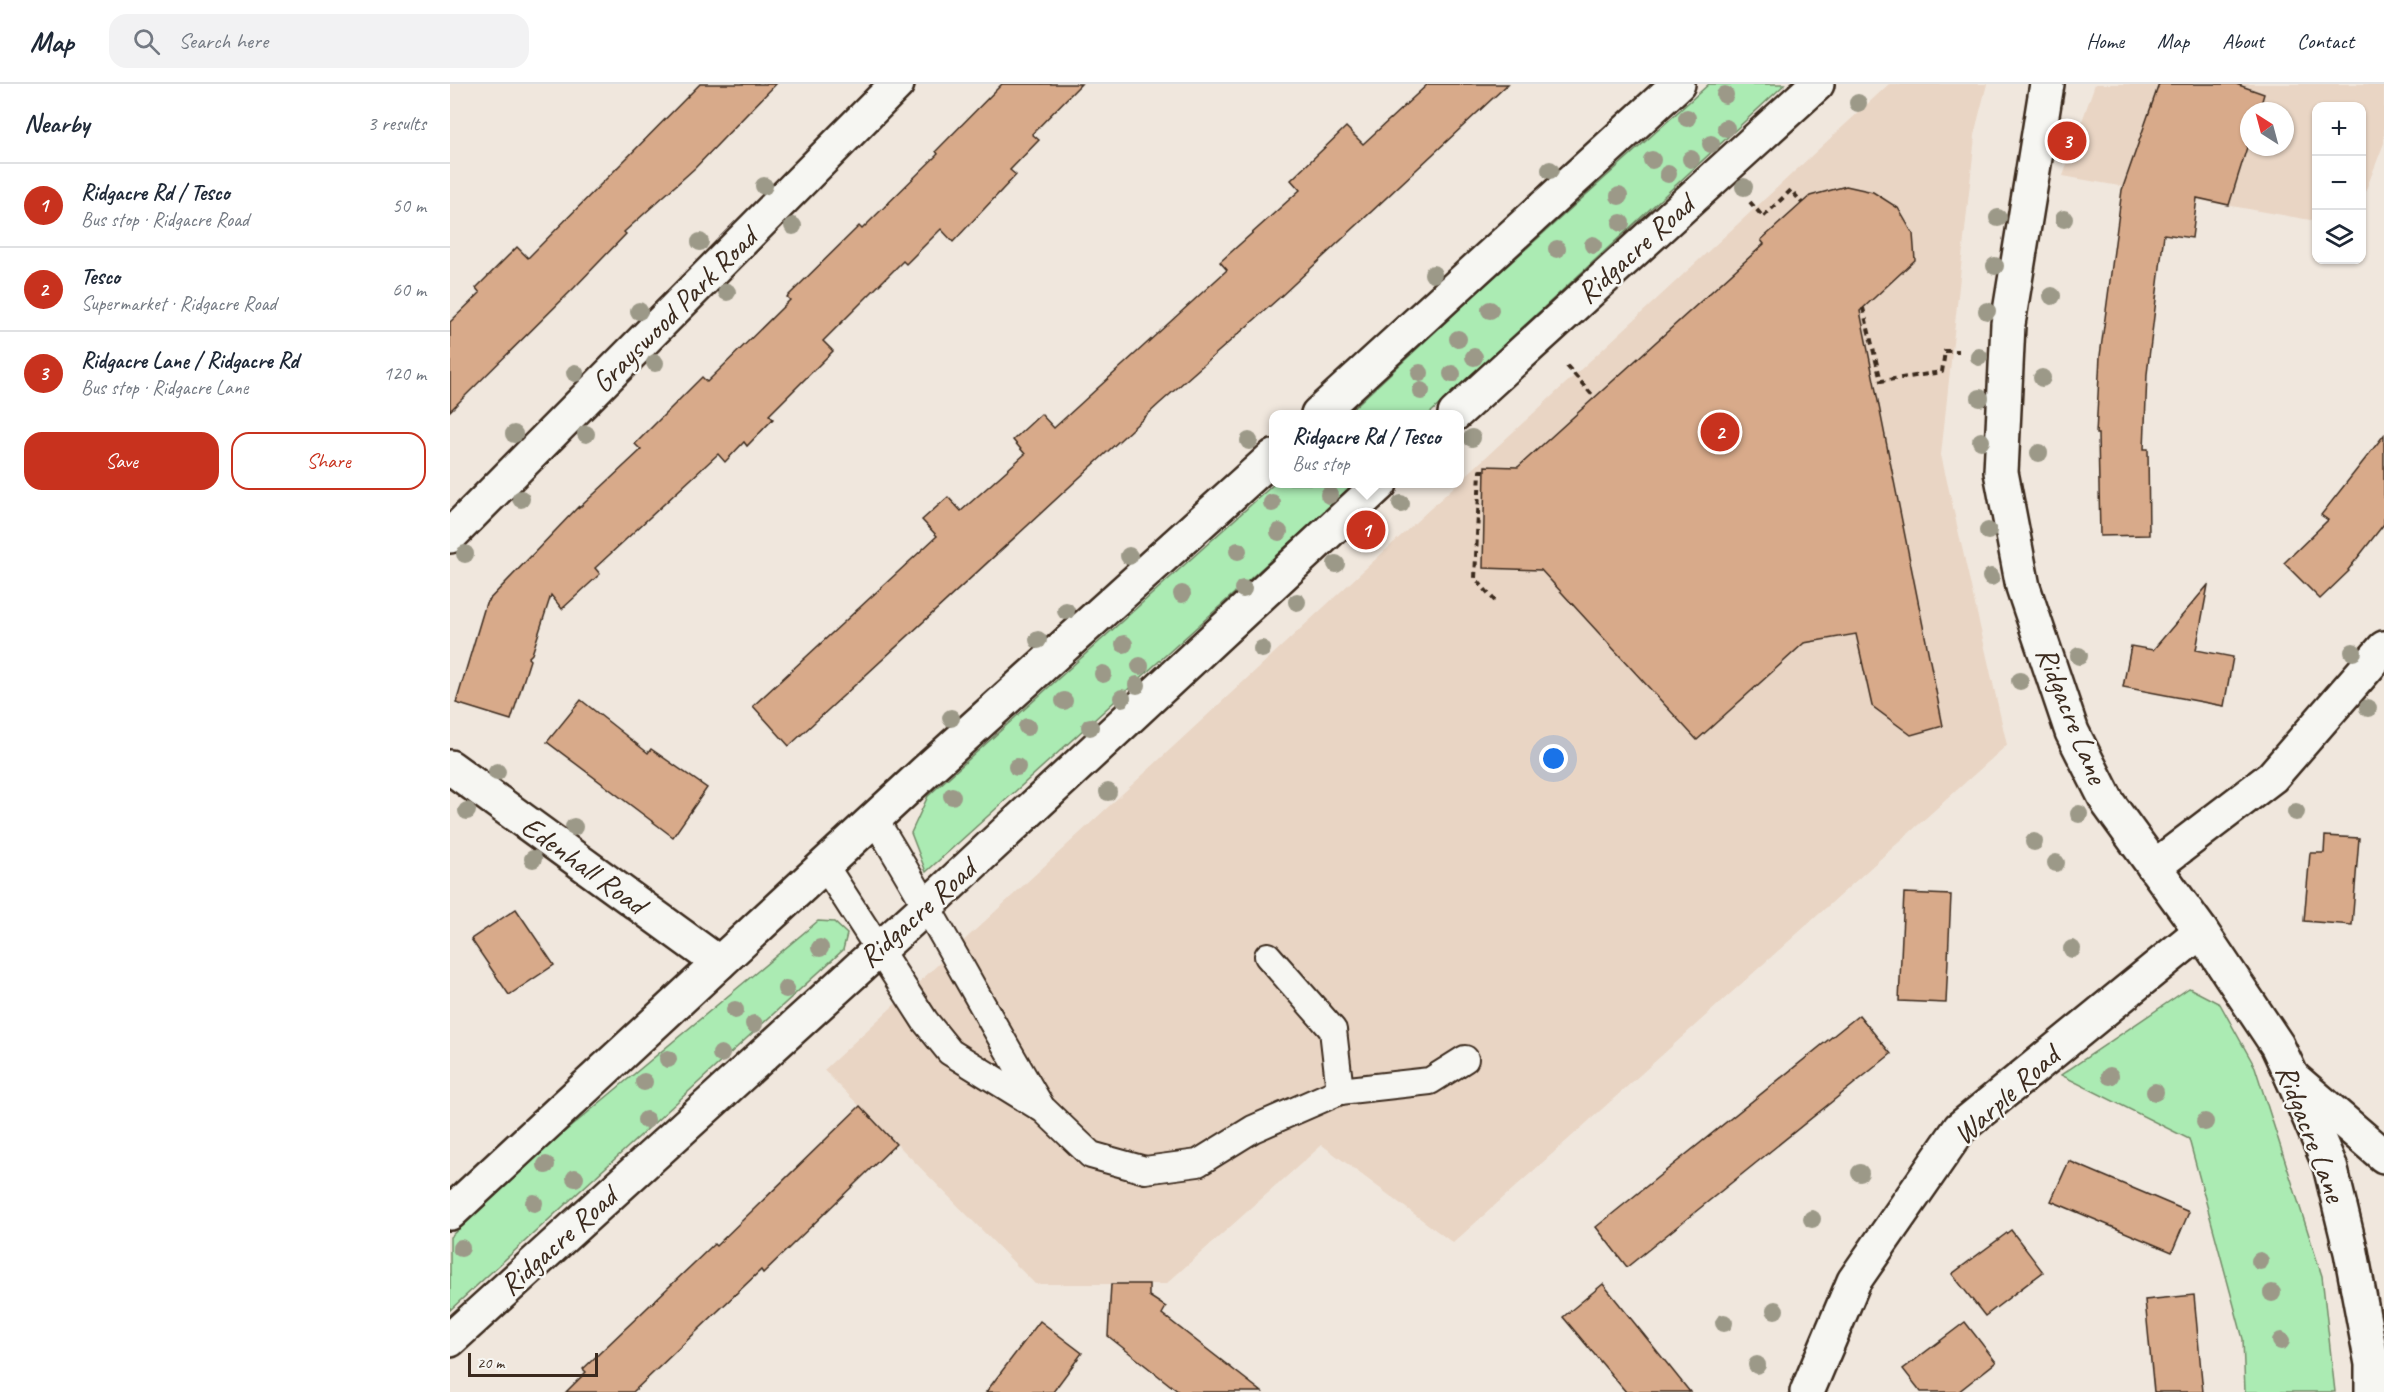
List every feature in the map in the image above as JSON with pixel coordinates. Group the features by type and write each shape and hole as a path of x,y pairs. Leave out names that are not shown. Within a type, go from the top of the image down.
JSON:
{"street":[{"name":"Grayswood Park Road","path":"450,536 897,84"},
{"path":"1322,410 1678,84"},
{"name":"Ridgacre Road","path":"1459,410 1817,84"},
{"name":"Ridgacre Lane","path":"2047,84 2008,324 2001,472 2023,587 2072,732 2108,803 2201,931 2277,1045 2292,1077 2330,1166 2376,1368"},
{"path":"450,1213 718,963 1269,461"},
{"name":"Ridgacre Road","path":"450,1340 878,948 928,905 1375,488"},
{"path":"2154,867 2272,777 2384,648"},
{"name":"Edenhall Road","path":"450,767 718,963"},
{"name":"Warple Road","path":"1807,1392 1854,1281 1960,1128 2201,931"},
{"path":"2292,1077 2384,1156"}],"lane":[{"path":"875,820 928,905 994,1028 1044,1110"},
{"path":"825,866 925,1021 950,1052 1044,1110 1091,1155 1145,1170 1198,1163 1253,1129 1340,1091 1430,1081 1465,1059"},
{"path":"1268,956 1333,1030 1340,1091"}],"path":[{"path":"1750,202 1763,217 1791,190 1802,202"},
{"path":"1863,308 1881,381 1942,372 1945,351 1959,351"},
{"path":"1484,471 1480,471 1475,578 1495,601"}],"shaded area":[{"path":"1889,84 1987,84 1976,127 1941,455 2007,745 1453,1243 1322,1145 1166,1284 1035,1284 824,1070 1453,488 1464,488 1464,477"},
{"path":"2095,84 2384,84 2384,143 2366,190 2366,102 2312,102 2312,220 2063,176"}],"green space":[{"path":"1709,84 1785,84 1433,410 1351,410 1478,292"},
{"path":"1270,488 1351,488 926,872 911,833 928,796"},
{"path":"818,921 834,922 847,934 843,950 450,1310 450,1237 562,1134"},
{"path":"2189,988 2220,1004 2255,1067 2322,1276 2335,1392 2245,1392 2243,1339 2189,1139 2061,1075"}],"building":[{"path":"700,84 776,84 695,168 624,232 626,234 574,288 450,411 450,322 480,293 476,288 517,247 528,258"},
{"path":"1002,84 1081,84 1032,134 1039,140 1010,170 1016,175 953,242 941,229 906,264 903,261 823,341 833,351 769,415 773,419 747,446 744,442 725,462 718,454 595,568 600,574 562,609 551,595 532,654 528,658 530,660 511,720 456,703 486,603 579,506 578,509 641,450 635,444 702,377 707,382 790,300 787,297 859,226 862,229 938,154 936,151"},
{"path":"1428,84 1508,84 1279,298 1159,404 789,746 753,706 937,536 922,520 948,497 961,511 1025,454 1013,440 1041,414 1054,428 1227,270 1220,262 1300,190 1291,180 1346,127 1363,144"},
{"path":"2159,84 2236,84 2264,94 2262,102 2240,102 2240,156 2244,156 2229,205 2197,198 2192,238 2164,234 2147,374 2144,449 2148,449 2149,535 2100,536 2098,434 2096,434 2100,356 2122,190"},
{"path":"1846,186 1873,192 1898,208 1913,234 1915,260 1860,311 1943,726 1911,735 1872,706 1856,634 1804,643 1697,740 1541,570 1483,568 1485,466 1518,467 1764,244 1761,240 1810,196"},
{"path":"2384,435 2384,524 2349,571 2320,599 2284,563 2328,520 2321,515"},
{"path":"2208,585 2196,650 2233,657 2224,706 2123,687 2131,646 2153,650"},
{"path":"581,700 648,753 651,749 707,788 673,837 547,742"},
{"path":"2325,836 2359,838 2352,925 2304,921 2310,853 2324,853"},
{"path":"1904,893 1951,895 1946,1003 1899,1001"},
{"path":"516,909 554,965 509,995 471,939"},
{"path":"1859,1015 1891,1054 1627,1267 1596,1227"},
{"path":"860,1106 896,1144 763,1273 761,1270 633,1392 566,1392 586,1372 583,1369 714,1244 716,1246"},
{"path":"2069,1161 2189,1212 2172,1252 2051,1201"},
{"path":"2011,1230 2043,1272 1985,1316 1952,1274"},
{"path":"1111,1284 1149,1284 1149,1296 1166,1307 1162,1314 1262,1392 1179,1392 1108,1336"},
{"path":"1603,1284 1690,1392 1626,1392 1563,1317"},
{"path":"2194,1295 2203,1392 2154,1392 2145,1300"},
{"path":"1040,1321 1082,1353 1053,1392 986,1392"},
{"path":"1965,1322 1996,1362 1958,1392 1921,1392 1903,1369"}],"place":[{"name":"Ridgacre Lane / Ridgacre Rd","path":"2067,141"},
{"name":"Tesco","path":"1720,432"},
{"name":"Ridgacre Rd / Tesco","path":"1366,530"}]}
